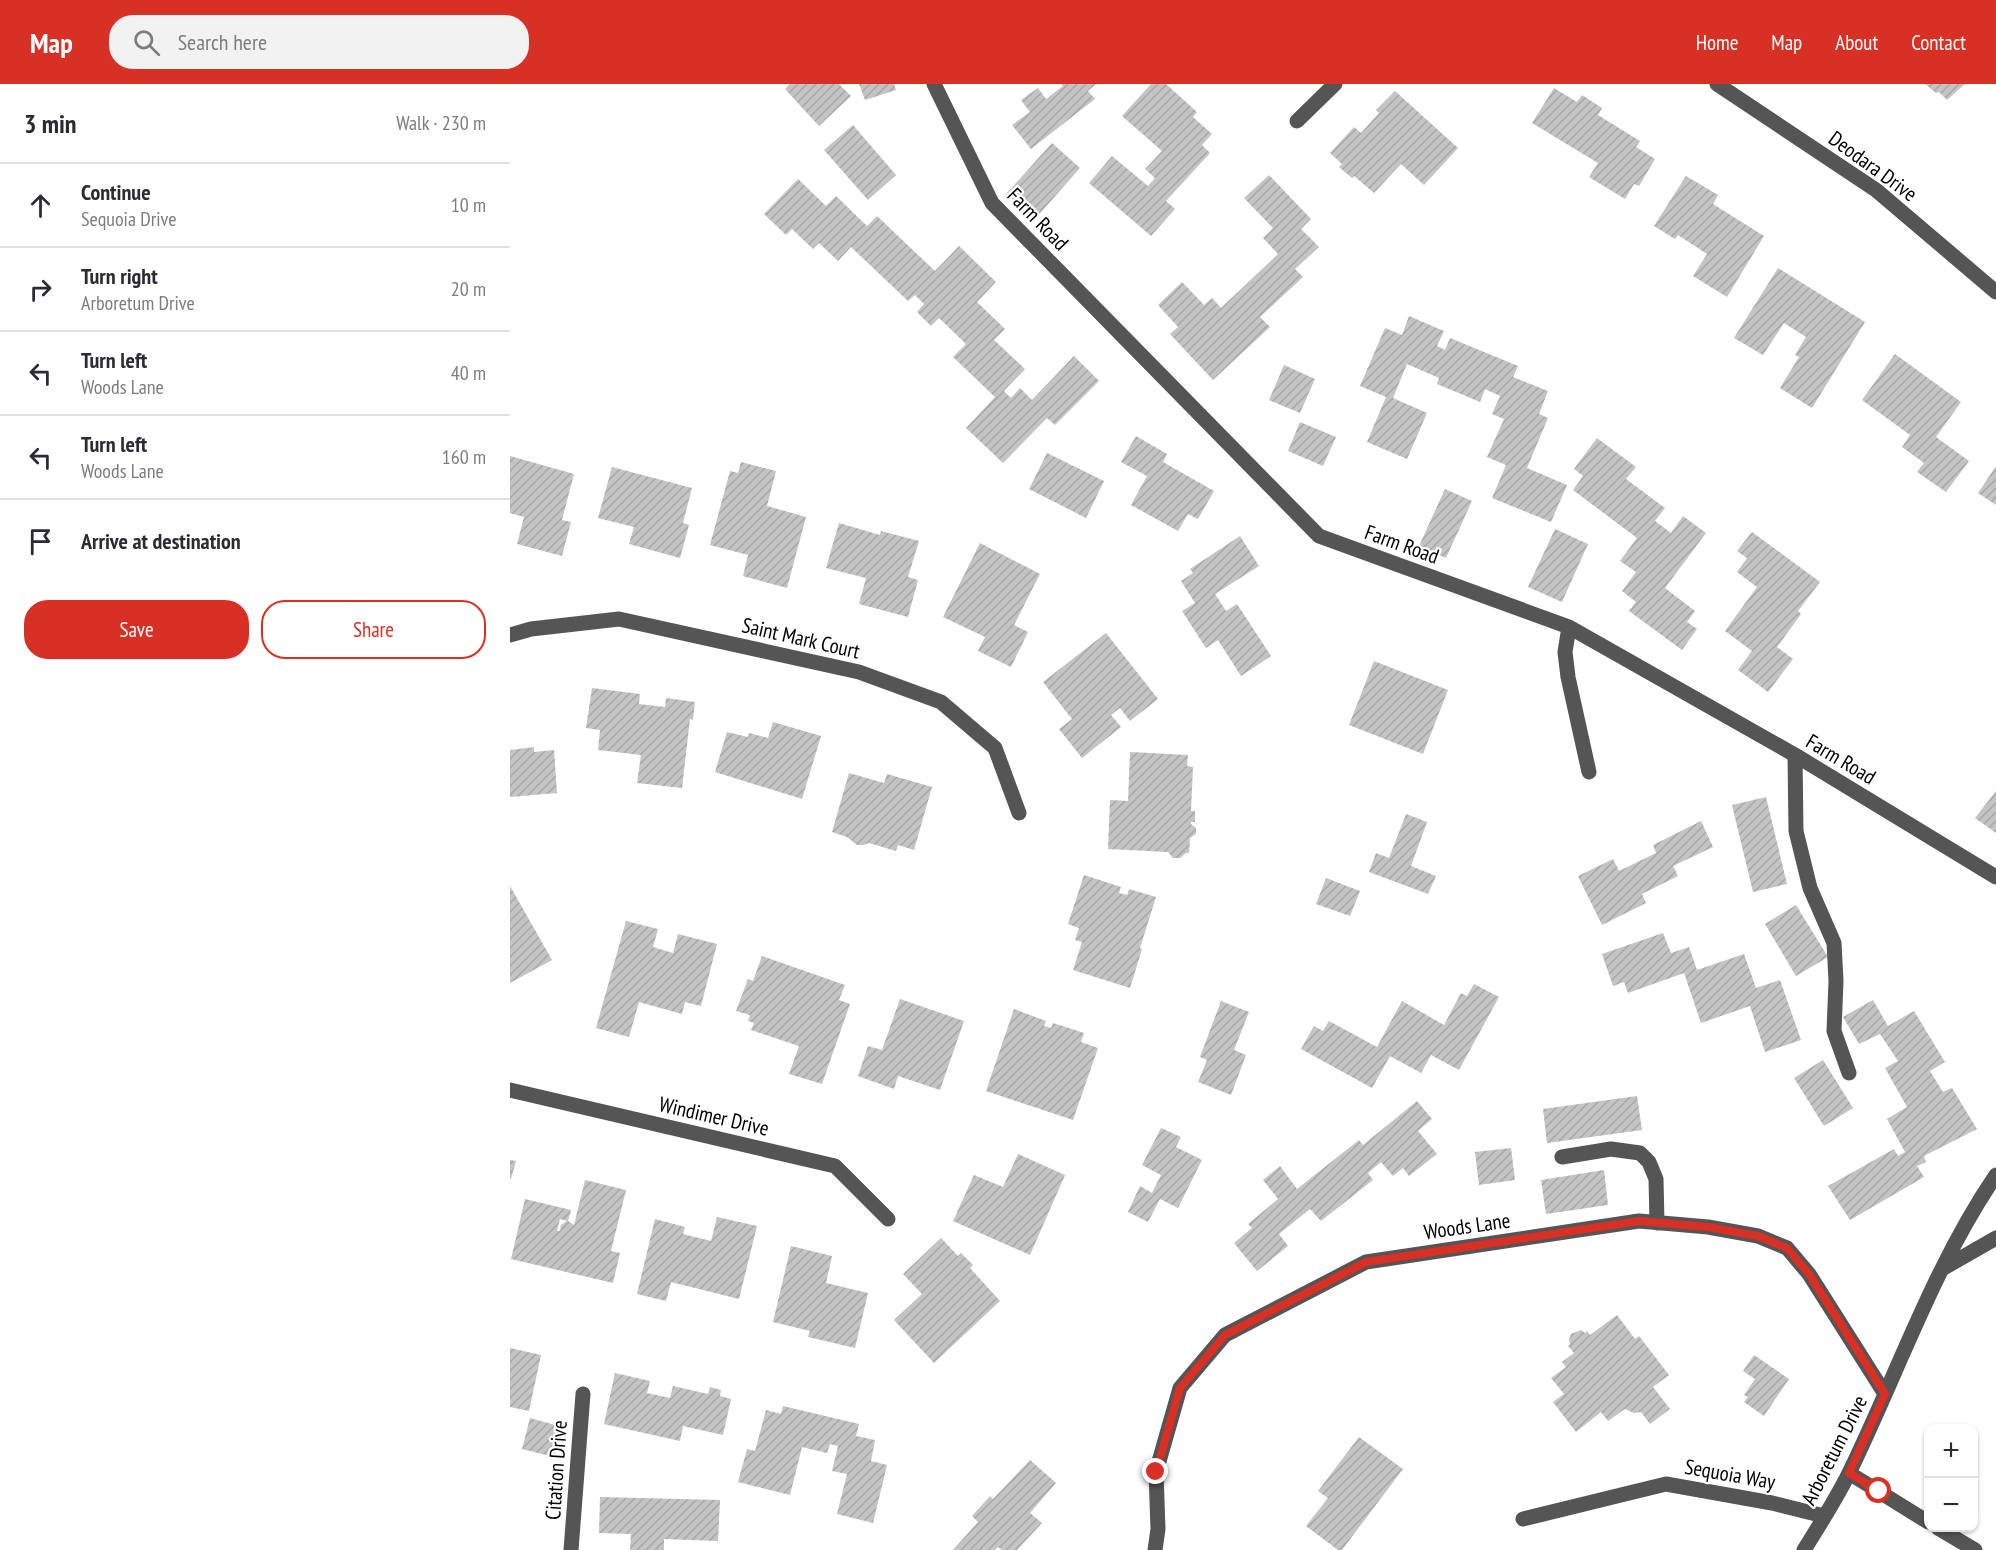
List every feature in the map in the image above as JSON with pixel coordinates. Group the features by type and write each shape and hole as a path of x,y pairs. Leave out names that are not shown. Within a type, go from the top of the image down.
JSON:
{"street":[{"name":"Farm Road","path":"934,84 992,203 1319,536 1569,627 1795,755 1996,877"},
{"path":"1298,121 1335,84"},
{"name":"Deodara Drive","path":"1717,84 1876,190 1996,292"},
{"name":"Saint Mark Court","path":"510,635 531,630 619,619 859,672 941,702 995,748 1019,813"},
{"path":"1569,627 1565,652 1568,677 1589,772"},
{"path":"1795,755 1796,831 1810,888 1833,943 1836,981 1833,1031 1849,1073"},
{"name":"Windimer Drive","path":"510,1090 835,1166 888,1219"},
{"path":"1562,1156 1611,1149 1640,1153 1649,1162 1656,1179 1657,1223"},
{"name":"Arboretum Drive","path":"1804,1550 1849,1473 1942,1269 1977,1203 1996,1175"},
{"name":"Woods Lane","path":"1155,1550 1158,1529 1156,1472 1180,1388 1225,1335 1366,1262 1639,1221 1708,1227 1758,1236 1787,1248 1809,1274 1885,1394"},
{"path":"1942,1269 1996,1238"},
{"name":"Citation Drive","path":"571,1550 583,1394"},
{"path":"1849,1473 1924,1519"},
{"name":"Sequoia Way","path":"1522,1519 1666,1484 1772,1503 1824,1516"},
{"path":"1946,1532 1975,1550"}],"building":[{"path":"790,84 839,84 851,96 819,126 785,89"},
{"path":"859,84 894,84 896,90 865,100"},
{"path":"1061,84 1096,84 1088,91 1095,99 1031,149 1012,125 1030,112 1021,100 1038,88 1046,99 1063,86"},
{"path":"1151,84 1166,84 1197,112 1193,117 1212,134 1202,145 1210,153 1166,201 1175,209 1151,236 1089,183 1112,156 1148,186 1155,178 1145,169 1162,151 1122,116"},
{"path":"1925,84 1965,84 1947,100"},
{"path":"1554,88 1577,102 1582,95 1602,108 1598,115 1640,141 1636,147 1655,159 1639,186 1634,184 1625,199 1589,177 1598,163 1532,123"},
{"path":"1395,91 1458,148 1424,185 1401,164 1374,193 1339,167 1342,164 1330,153 1354,127 1361,133 1379,113 1376,110"},
{"path":"853,125 896,175 868,200 824,150"},
{"path":"1052,143 1080,168 1035,219 1006,194"},
{"path":"1269,175 1311,219 1301,229 1319,247 1295,269 1303,277 1260,317 1270,327 1213,380 1170,334 1178,327 1158,305 1182,282 1204,305 1212,298 1221,308 1278,254 1263,238 1273,228 1244,198"},
{"path":"1686,176 1718,195 1713,204 1764,236 1727,297 1693,276 1707,254 1678,235 1675,239 1654,226"},
{"path":"798,179 826,206 836,196 867,226 877,216 935,271 959,246 996,282 977,302 1005,329 994,340 1025,369 1004,391 1011,398 1020,388 1032,400 1074,356 1099,381 1055,425 1047,418 1003,463 966,428 995,397 953,357 966,344 939,318 931,326 917,312 924,304 915,295 908,301 851,247 838,261 819,243 813,249 792,229 786,235 764,214"},
{"path":"1778,268 1865,322 1812,408 1780,388 1799,357 1795,355 1806,337 1784,323 1763,355 1734,338"},
{"path":"1409,316 1444,331 1437,346 1445,350 1450,338 1518,366 1513,377 1548,391 1539,414 1548,418 1527,468 1567,485 1551,522 1492,498 1506,465 1487,457 1504,419 1492,414 1500,396 1485,389 1480,402 1437,384 1439,378 1407,364 1393,398 1427,413 1407,459 1367,442 1386,397 1360,386 1385,328 1402,335"},
{"path":"1895,354 1961,402 1936,437 1969,461 1946,492 1917,472 1924,463 1902,447 1910,435 1862,400"},
{"path":"1284,365 1315,379 1300,413 1269,400"},
{"path":"1300,422 1336,437 1323,466 1288,451"},
{"path":"1136,436 1167,454 1163,462 1214,491 1198,519 1188,514 1178,531 1131,505 1147,476 1121,462"},
{"path":"1597,438 1636,467 1626,479 1665,508 1655,521 1671,533 1683,516 1706,533 1665,588 1695,611 1687,622 1697,629 1682,650 1629,611 1636,602 1622,591 1636,572 1620,561 1637,538 1573,490 1583,476 1574,469"},
{"path":"1047,453 1104,481 1086,518 1029,489"},
{"path":"510,456 574,474 562,520 571,522 562,556 517,544 524,517 510,513"},
{"path":"741,462 776,471 767,506 806,517 787,588 743,576 748,555 710,545 730,471 738,473"},
{"path":"1996,466 1996,505 1978,493"},
{"path":"612,467 692,488 683,523 689,525 680,558 629,544 634,527 598,518"},
{"path":"1445,489 1472,501 1446,558 1419,546"},
{"path":"839,523 880,535 881,531 919,541 908,577 918,580 908,617 859,604 866,578 826,568"},
{"path":"1555,529 1588,544 1562,602 1528,587"},
{"path":"1752,532 1820,582 1798,611 1801,614 1777,647 1793,659 1768,692 1738,670 1752,651 1725,631 1757,587 1737,572 1747,558 1737,551"},
{"path":"1240,536 1259,566 1215,594 1226,611 1237,604 1271,656 1241,676 1218,640 1206,648 1182,611 1195,603 1181,581 1193,573 1190,569"},
{"path":"980,543 1040,574 1014,625 1028,632 1011,667 978,651 985,637 943,617"},
{"path":"1106,633 1158,699 1130,721 1120,708 1111,715 1121,727 1082,758 1059,729 1072,719 1043,682"},
{"path":"1374,661 1448,690 1423,754 1349,725"},
{"path":"592,688 640,694 639,704 665,707 666,698 695,702 693,720 690,719 682,788 637,783 641,755 598,750 600,730 586,728"},
{"path":"773,722 821,736 802,799 715,772 727,732 748,737 749,733 768,738"},
{"path":"534,747 534,752 554,750 557,793 510,797 510,750"},
{"path":"1130,752 1188,755 1187,766 1193,767 1191,811 1195,811 1195,822 1191,824 1196,828 1196,834 1190,838 1189,853 1180,858 1173,858 1168,852 1108,849 1110,800 1128,801"},
{"path":"849,773 884,783 887,774 932,787 914,850 898,845 896,851 869,843 857,845 847,837 832,832"},
{"path":"1996,791 1996,833 1975,818"},
{"path":"1766,797 1787,884 1753,892 1732,805"},
{"path":"1406,814 1427,822 1411,866 1436,876 1428,894 1369,872 1376,853 1389,858"},
{"path":"1701,821 1713,847 1673,866 1678,876 1642,894 1646,903 1602,925 1578,876 1613,859 1619,871 1656,853 1653,845"},
{"path":"1084,875 1121,887 1119,893 1127,895 1129,889 1156,897 1130,988 1073,970 1082,942 1075,940 1079,928 1068,924"},
{"path":"1326,878 1360,891 1350,916 1316,904"},
{"path":"510,886 552,960 510,983"},
{"path":"1796,905 1828,957 1796,976 1765,924"},
{"path":"626,921 658,929 653,947 673,953 678,934 717,944 701,1006 685,1002 682,1014 639,1002 629,1037 596,1028"},
{"path":"1663,933 1671,953 1689,947 1697,970 1744,954 1756,988 1780,980 1801,1040 1765,1052 1750,1006 1701,1023 1684,973 1628,993 1624,982 1613,986 1602,954"},
{"path":"762,956 845,985 839,1000 850,1004 822,1084 789,1074 799,1046 751,1030 754,1023 748,1021 750,1015 736,1011 748,979 753,981"},
{"path":"1474,984 1499,997 1459,1070 1431,1055 1421,1073 1390,1056 1372,1088 1301,1049 1314,1026 1323,1031 1329,1021 1377,1047 1402,1001 1444,1025 1461,993 1467,996"},
{"path":"900,999 964,1021 940,1090 898,1076 894,1089 858,1076 868,1046 882,1050"},
{"path":"1873,1000 1888,1026 1914,1011 1945,1062 1930,1071 1943,1092 1952,1088 1977,1129 1924,1156 1926,1162 1917,1166 1924,1177 1850,1220 1828,1186 1894,1149 1898,1156 1905,1152 1887,1119 1907,1107 1885,1068 1898,1061 1880,1034 1859,1044 1843,1017"},
{"path":"1221,1001 1249,1012 1234,1050 1246,1055 1231,1095 1198,1082 1207,1060 1200,1057"},
{"path":"1014,1009 1046,1021 1044,1026 1051,1028 1053,1023 1084,1033 1081,1042 1098,1048 1073,1120 986,1091"},
{"path":"1823,1060 1853,1108 1824,1126 1794,1078"},
{"path":"1637,1096 1642,1130 1547,1143 1543,1109"},
{"path":"1417,1101 1432,1119 1418,1131 1437,1154 1409,1176 1403,1168 1393,1176 1381,1162 1368,1173 1373,1180 1321,1221 1310,1209 1279,1234 1288,1246 1257,1271 1234,1243 1252,1228 1248,1224 1278,1199 1263,1180 1280,1166 1297,1189 1359,1140 1363,1145"},
{"path":"1161,1128 1181,1137 1176,1147 1202,1160 1178,1208 1160,1199 1148,1222 1128,1212 1140,1186 1152,1193 1161,1175 1142,1165"},
{"path":"1511,1148 1515,1180 1479,1185 1475,1152"},
{"path":"1018,1154 1065,1175 1030,1255 953,1221 974,1175 1003,1187"},
{"path":"510,1160 516,1161 511,1179 510,1179"},
{"path":"1604,1170 1608,1205 1546,1214 1541,1180"},
{"path":"585,1180 626,1190 611,1251 620,1253 613,1283 511,1259 525,1199 571,1210 568,1221 574,1225","holes":["560,1219 567,1221 561,1225 560,1231 557,1231"]},
{"path":"717,1217 757,1226 739,1299 671,1282 666,1301 637,1294 655,1219 685,1227 683,1234 711,1241"},
{"path":"941,1238 958,1256 961,1253 973,1265 970,1268 1000,1301 934,1363 894,1320 922,1294 903,1274"},
{"path":"791,1246 832,1256 826,1283 868,1293 855,1348 808,1337 810,1331 773,1322"},
{"path":"1617,1315 1635,1339 1639,1336 1669,1375 1653,1387 1670,1409 1650,1424 1641,1412 1634,1413 1625,1409 1608,1421 1601,1412 1576,1432 1553,1402 1564,1394 1551,1378 1566,1367 1562,1362 1574,1353 1568,1346 1571,1334 1581,1330 1585,1333 1587,1331 1590,1335"},
{"path":"510,1348 541,1355 529,1411 510,1407"},
{"path":"1754,1355 1789,1379 1764,1416 1744,1402 1748,1397 1744,1395 1755,1379 1743,1371"},
{"path":"615,1373 650,1381 647,1393 670,1398 673,1386 708,1394 710,1387 721,1390 720,1396 731,1399 723,1435 683,1426 680,1441 604,1424"},
{"path":"783,1406 859,1424 856,1436 875,1440 871,1461 887,1465 873,1523 837,1514 847,1474 832,1471 838,1446 830,1444 827,1453 802,1447 790,1495 738,1482 747,1449 755,1451 766,1410 781,1414"},
{"path":"530,1418 562,1427 554,1457 522,1449"},
{"path":"1359,1437 1403,1469 1342,1550 1338,1550 1306,1526 1328,1498 1318,1491"},
{"path":"1030,1460 1056,1483 1030,1513 1042,1523 1017,1550 1002,1550 998,1547 995,1550 953,1550 978,1522 972,1516 990,1496 993,1499"},
{"path":"600,1497 720,1500 718,1541 664,1539 664,1550 630,1550 631,1534 599,1533"}],"route":[{"path":"1156,1472 1180,1388 1225,1335 1366,1262 1639,1221 1708,1227 1758,1236 1787,1248 1809,1274 1885,1394 1849,1473 1879,1491"}]}
